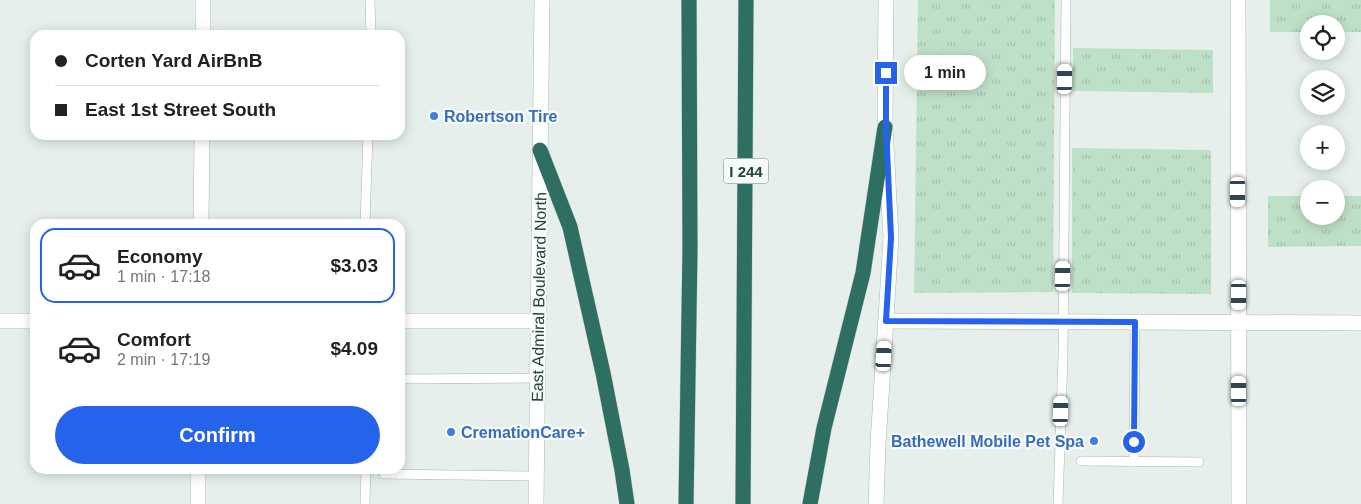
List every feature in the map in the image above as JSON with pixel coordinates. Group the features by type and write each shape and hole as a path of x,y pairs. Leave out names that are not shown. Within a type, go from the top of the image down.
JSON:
{"highway":[{"path":"686,504 690,249 689,0"},
{"name":"I 244","path":"742,504 746,0"},
{"path":"810,504 824,428 863,273 886,127"},
{"path":"540,150 570,227 605,382 627,504"}],"street":[{"path":"203,0 203,30"},
{"name":"East Admiral Boulevard North","path":"536,504 542,0"},
{"path":"876,504 891,238 886,127 886,0"},
{"path":"1238,0 1239,504"},
{"path":"201,219 202,140"},
{"path":"0,321 30,321"},
{"path":"405,321 538,321"},
{"path":"886,321 1361,323"},
{"path":"198,474 198,504"}],"lane":[{"path":"370,0 371,30"},
{"path":"1058,504 1063,322 1066,0"},
{"path":"365,219 368,140"},
{"path":"1134,462 1135,322"},
{"path":"405,379 538,378"},
{"path":"1081,461 1199,462"},
{"path":"365,504 366,474"},
{"path":"384,474 536,476"}],"green space":[{"path":"918,0 1055,0 1053,292 914,293"},
{"path":"1270,0 1361,0 1361,32 1345,32 1345,15 1300,15 1300,32 1270,32"},
{"path":"1073,48 1213,50 1213,93 1073,91"},
{"path":"1072,148 1211,150 1211,294 1072,293"},
{"path":"1268,196 1300,196 1300,225 1345,225 1345,196 1361,196 1361,246 1268,247"}],"place":[{"name":"Robertson Tire","path":"434,116"},
{"name":"CremationCare+","path":"451,432"},
{"name":"Bathewell Mobile Pet Spa","path":"1094,441"}],"route":[{"path":"886,73 886,127 891,238 886,321 1135,322 1134,442"}]}
